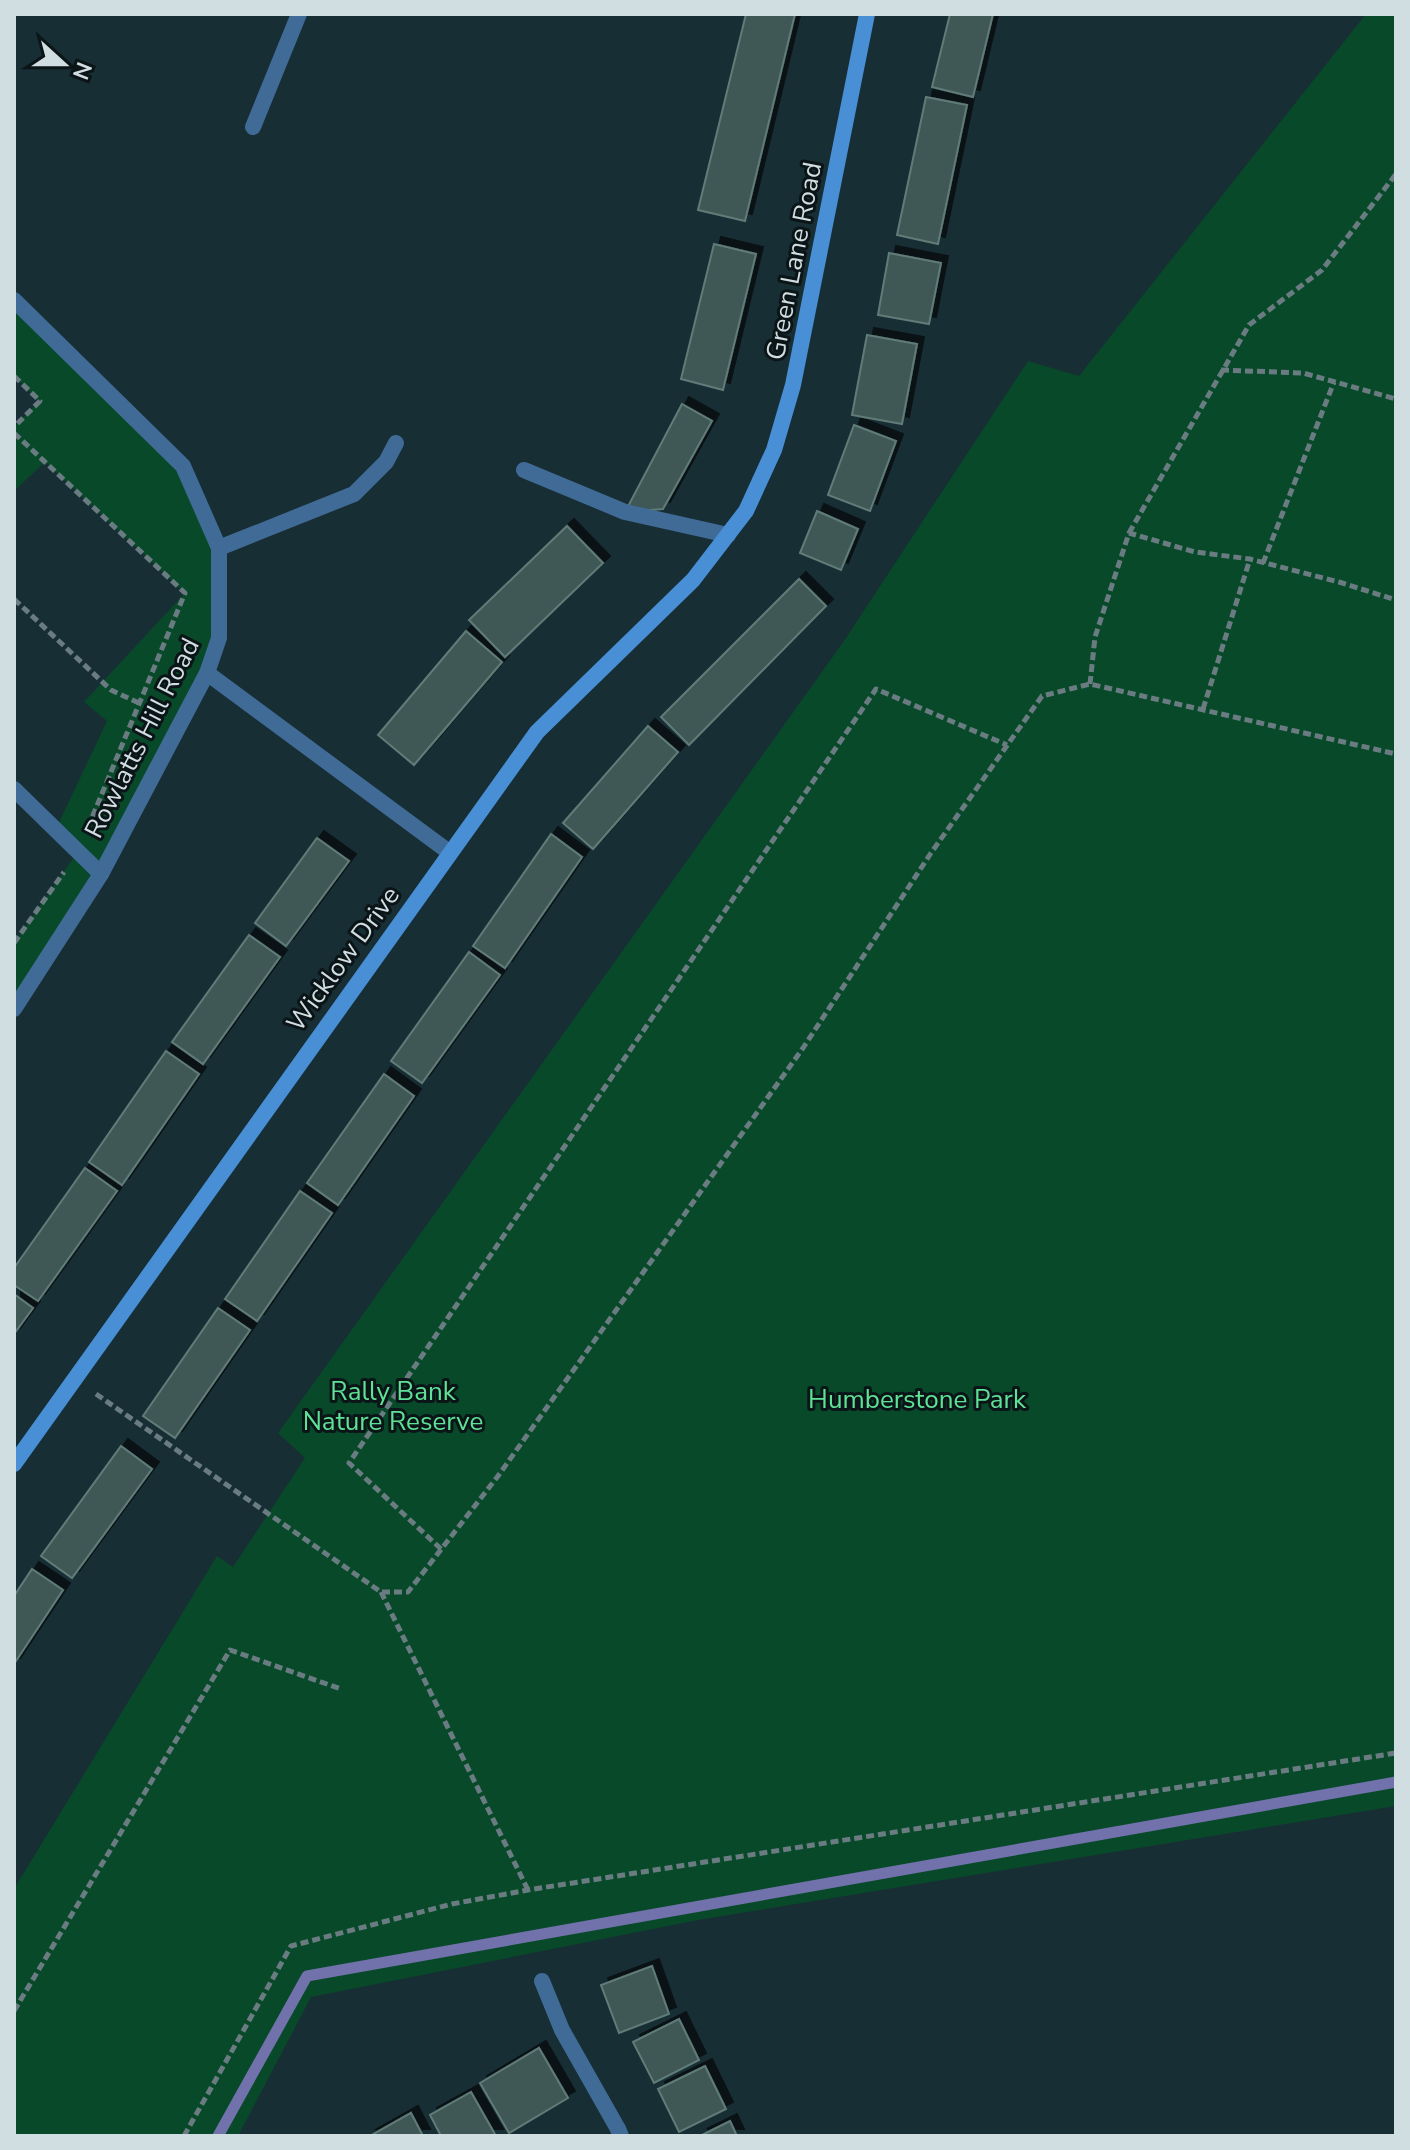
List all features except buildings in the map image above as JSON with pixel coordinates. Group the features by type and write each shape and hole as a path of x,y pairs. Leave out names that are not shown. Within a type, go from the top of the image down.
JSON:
{"street":[{"path":"253,127 299,14"},
{"name":"Green Lane Road","path":"746,511 774,450 793,385 867,14"},
{"name":"Rowlatts Hill Road","path":"14,300 183,466 219,548 219,638 207,673 101,874 14,1009"},
{"path":"219,548 354,494 386,462 396,443"},
{"path":"524,470 625,512 728,535"},
{"name":"Wicklow Drive","path":"14,1464 537,732 693,580 746,511"},
{"path":"207,673 449,852"},
{"path":"14,789 101,874"},
{"path":"542,1981 562,2030 619,2132"}],"path":[{"path":"1090,684 1095,637 1129,533 1221,370 1249,325 1322,270 1396,174"},
{"path":"1221,370 1303,373 1396,399"},
{"path":"14,376 40,401 14,427"},
{"path":"1263,563 1334,382"},
{"path":"14,433 185,593 77,853 14,943"},
{"path":"1129,533 1195,552 1250,559 1396,600"},
{"path":"1203,709 1250,559"},
{"path":"15,603 111,690 141,704"},
{"path":"381,1592 408,1592 498,1476 803,1048 931,853 1042,696 1090,684 1302,735 1396,754"},
{"path":"441,1549 349,1463 876,689 1007,745"},
{"path":"75,1379 381,1592 528,1890"},
{"path":"14,2011 230,1650 341,1689"},
{"path":"184,2136 291,1946 452,1904 528,1890 1396,1753"}],"green space":[{"name":"Humberstone Park","path":"1366,14 1396,14 1396,1806 698,1920 311,1997 238,2136 14,2136 14,1889 217,1556 233,1567 305,1458 278,1433 844,641 1028,361 1079,376"},
{"path":"14,300 183,466 219,548 221,589 207,673 14,1009 14,943 77,853 55,831 107,721 84,702 185,593 45,462 14,491 14,427 39,401 14,376"}],"waterway":[{"path":"218,2136 307,1976 1396,1782"}],"park label":[{"name":"Rally Bank Nature Reserve","path":"393,1406"}]}
